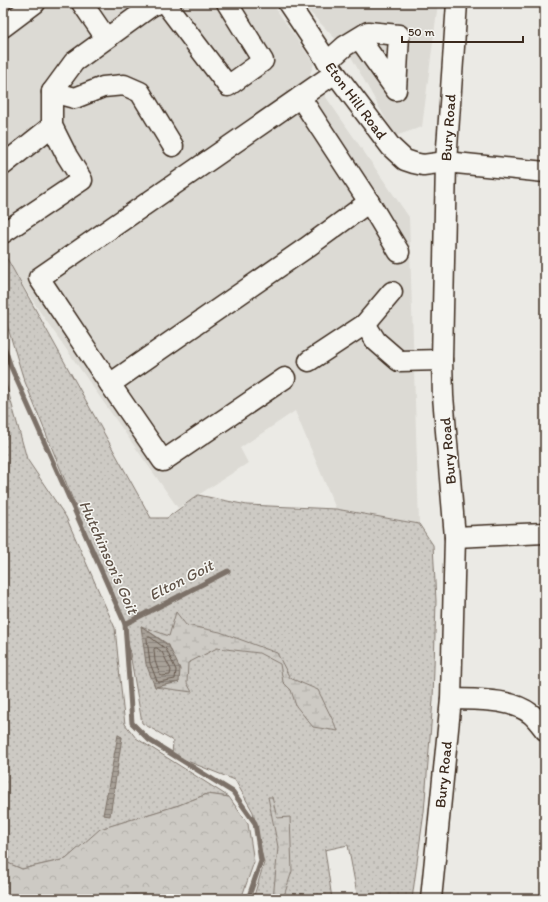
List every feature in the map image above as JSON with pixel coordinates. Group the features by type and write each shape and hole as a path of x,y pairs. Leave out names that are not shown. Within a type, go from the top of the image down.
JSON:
{"street":[{"path":"4,27 35,3"},
{"path":"82,3 106,38"},
{"path":"3,233 82,180 67,156 52,126 52,92 74,62 157,3"},
{"path":"165,3 228,86 263,61 227,3"},
{"name":"Eton Hill Road","path":"288,3 331,67 391,147 405,160 423,165 446,162 545,172"},
{"name":"Bury Road","path":"431,899 451,699 455,537 443,396 442,360 446,162 457,3"},
{"path":"285,378 163,461 39,278 300,97 331,67 345,46 359,38"},
{"path":"52,92 75,98 102,87 124,85 140,92 173,146"},
{"path":"300,97 369,202 399,252"},
{"path":"3,164 52,126"},
{"path":"110,384 306,248 369,202"},
{"path":"309,361 365,324 392,292"},
{"path":"365,324 376,342 399,361 442,360"},
{"path":"455,537 545,533"},
{"path":"451,699 506,702 520,707 532,714 545,730"}],"shaded area":[{"path":"3,3 272,3 314,64 310,74 409,217 419,524 336,509 295,411 240,448 248,463 178,508 38,309 3,253"},
{"path":"301,3 438,3 422,127 395,136 349,53"}],"green space":[{"path":"3,253 151,518 167,518 198,495 247,505 336,509 419,524 433,545 436,601 433,700 424,812 412,899 358,899 348,845 325,850 332,899 253,899 264,863 253,812 235,780 172,755 173,741 142,723 125,624 108,586 23,377 3,312"},
{"path":"3,375 27,459 66,517 115,628 125,724 136,738 229,797 207,794 179,805 101,829 66,859 22,869 3,861"},
{"path":"176,612 186,625 220,632 277,653 290,678 318,690 338,731 313,727 296,706 291,690 283,682 280,664 259,653 217,648 188,663 187,683 192,692 155,687 179,682 169,645 141,626 169,636"},
{"path":"207,794 229,797 248,824 254,862 241,899 3,899 3,861 22,869 66,859 100,829 179,805"},
{"path":"268,797 272,797 277,818 290,817 292,871 283,899 273,899 278,847"}],"water":[{"path":"141,626 169,646 180,669 179,682 155,687 146,664"},
{"path":"118,735 122,737 110,816 103,815"}],"waterway":[{"name":"Hutchinson's Goit","path":"3,343 11,367 125,624 132,723 149,740 233,792 255,823 261,861 248,899"},
{"name":"Elton Goit","path":"125,624 228,571"}]}
